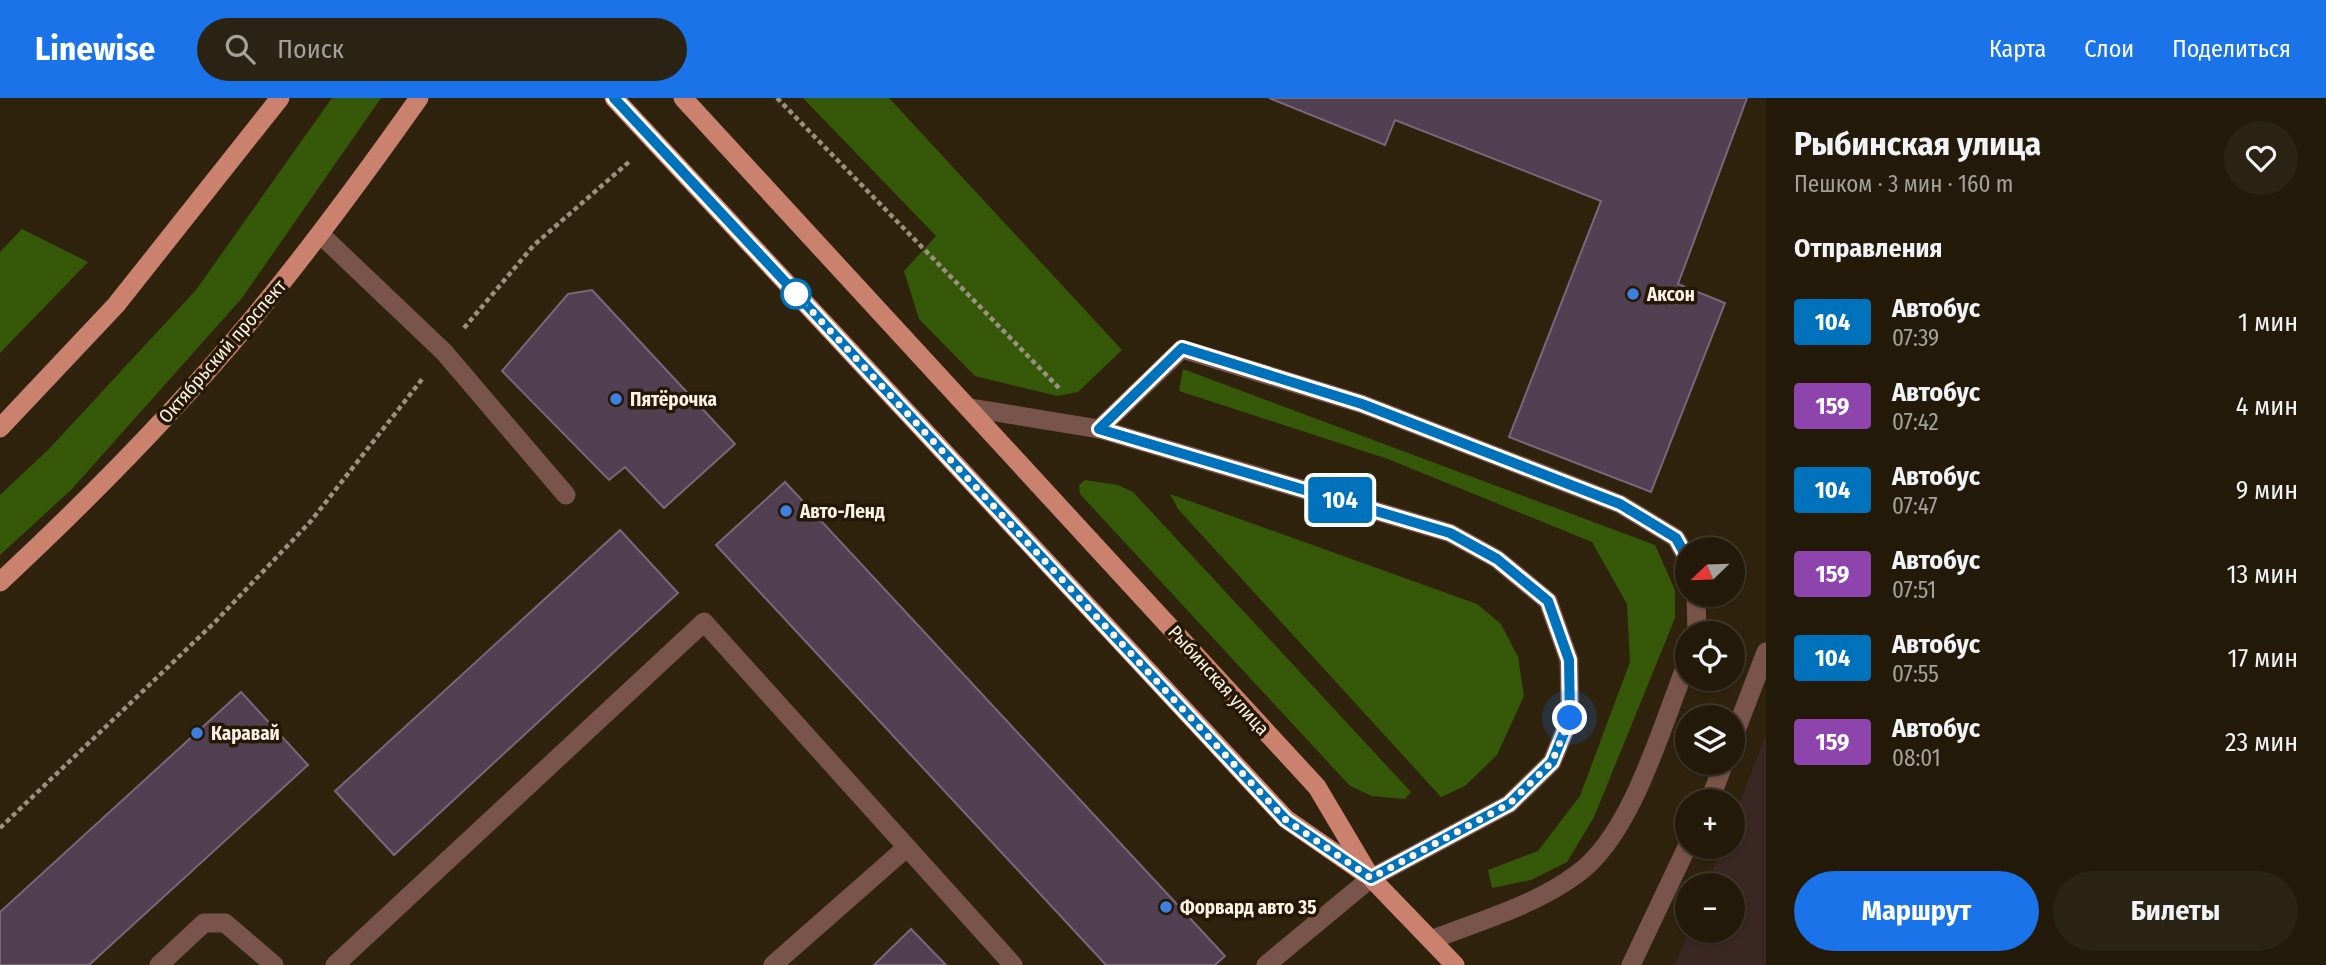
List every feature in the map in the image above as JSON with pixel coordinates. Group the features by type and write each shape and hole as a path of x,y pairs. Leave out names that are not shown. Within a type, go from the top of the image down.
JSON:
{"main road":[{"path":"0,428 116,305 280,98"},
{"name":"Октябрьский проспект","path":"0,582 78,509 164,419 252,318 320,234 419,98"},
{"path":"614,98 1286,820 1371,878"},
{"name":"Рыбинская улица","path":"683,98 1317,787 1371,878 1455,965"}],"lane":[{"path":"320,234 444,352 566,495"},
{"path":"1099,429 1182,348 1362,404 1620,504 1675,537"},
{"path":"971,408 1099,429 1450,533 1497,559 1548,601 1569,660 1570,718 1552,762 1509,804 1371,878 1266,965"},
{"path":"335,965 704,622 1013,965"},
{"path":"1745,707 1766,652"},
{"path":"1431,940 1535,899 1578,874 1609,843 1634,797 1676,691"},
{"path":"773,965 906,848"},
{"path":"1631,965 1681,859"},
{"path":"159,965 204,923 225,922 274,965"}],"path":[{"path":"777,98 1061,390"},
{"path":"0,828 215,622 311,521 444,352 534,245 555,226"}],"shaded area":[{"path":"1766,735 1766,965 1675,965 1684,943 1745,943 1745,873 1712,873 1717,859 1745,859 1745,789"}],"green space":[{"path":"332,98 381,98 242,298 71,490 0,555 0,495 49,449 196,290"},
{"path":"803,98 889,98 1122,350 1078,392 1057,396 975,376 919,319 904,271 936,236"},
{"path":"22,229 88,262 0,353 0,252"},
{"path":"1183,369 1655,545 1675,590 1675,618 1594,817 1567,862 1531,880 1492,888 1488,870 1538,851 1580,796 1630,662 1627,604 1592,542 1388,459 1179,391"},
{"path":"1085,480 1118,485 1133,492 1411,792 1405,799 1372,796 1350,786 1080,494 1079,485"},
{"path":"1170,494 1477,604 1501,624 1518,657 1524,696 1497,755 1465,786 1441,797 1178,509"}],"building":[{"name":"Аксон","path":"1269,98 1747,98 1678,284 1725,303 1651,492 1509,437 1601,201 1395,120 1385,145"},
{"path":"592,290 735,444 664,508 625,467 609,480 502,371 568,294"},
{"path":"785,482 1225,956 1215,965 1106,965 716,545"},
{"path":"620,530 678,593 394,855 335,791"},
{"path":"241,692 308,765 89,965 0,965 0,912"},
{"path":"911,929 946,965 874,965"}],"bus line":[{"name":"104","path":"614,98 1286,820 1371,878 1509,804 1552,762 1570,718 1569,660 1548,601 1497,559 1450,533 1099,429 1182,348 1362,404 1620,504 1675,537"}],"place":[{"name":"Аксон","path":"1633,294"},
{"name":"Пятёрочка","path":"616,399"},
{"name":"Авто-Ленд","path":"786,511"},
{"name":"Каравай","path":"197,733"},
{"name":"Форвард авто 35","path":"1166,907"}],"route":[{"path":"796,294 1286,820 1371,878 1509,804 1552,762 1570,718"}]}
